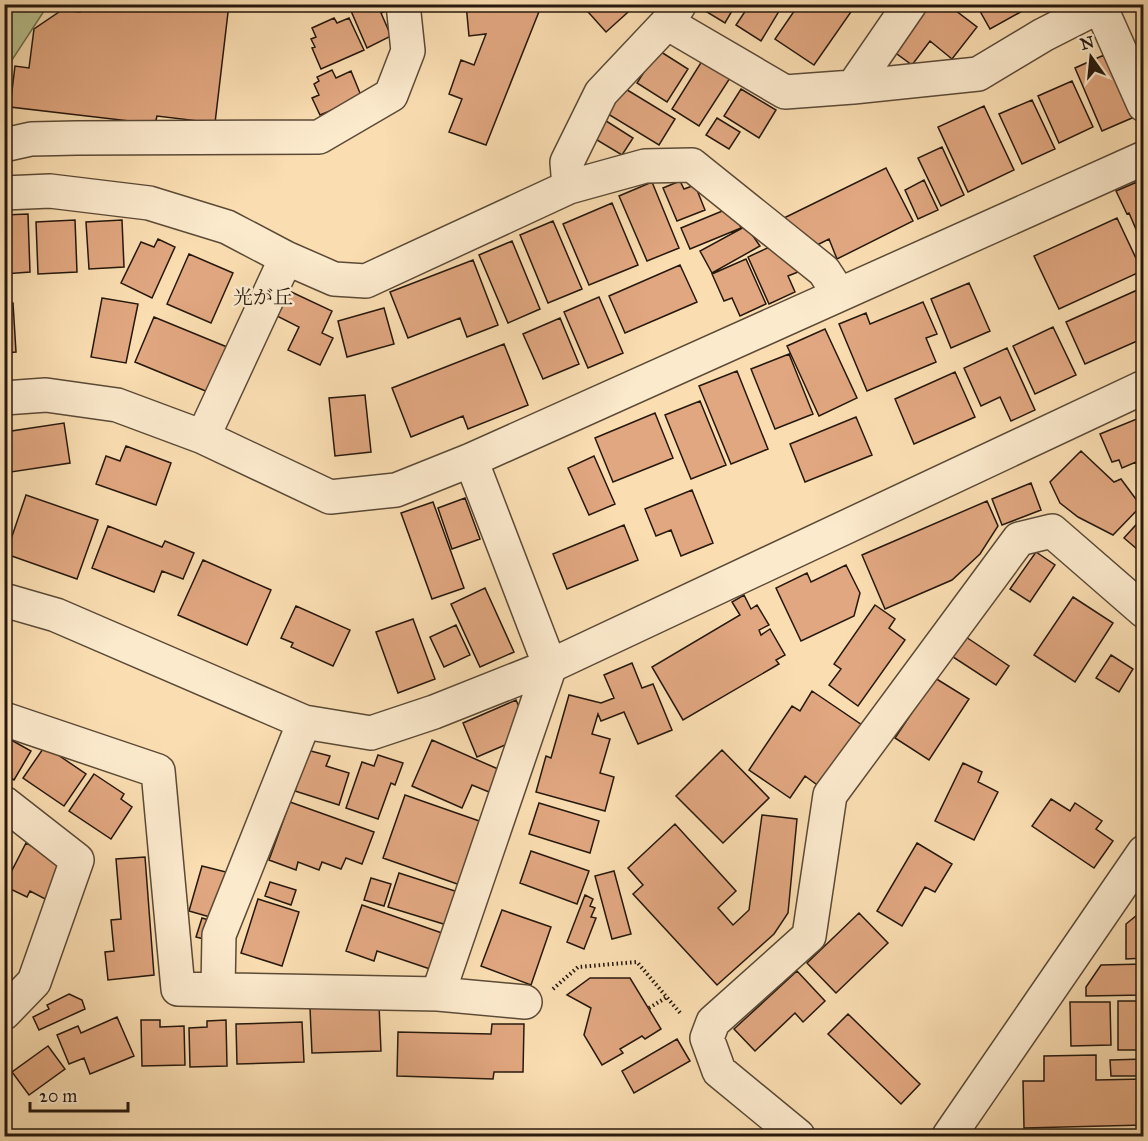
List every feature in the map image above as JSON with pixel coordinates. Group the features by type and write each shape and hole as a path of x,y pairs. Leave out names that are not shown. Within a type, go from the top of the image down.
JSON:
{"street":[{"path":"4,145 42,139 319,137 391,95 408,51 403,4"},
{"path":"853,87 910,4"},
{"path":"569,187 567,162 601,93 673,14 785,92 978,74 1044,35 1100,6 1143,105"},
{"path":"4,398 46,395 117,405 203,437 330,497 396,490 471,460 1143,158"},
{"path":"4,193 50,191 149,203 227,227 286,258 334,279 366,281 569,187 645,166 692,165 824,271 839,294"},
{"path":"203,437 286,258"},
{"path":"4,600 56,615 304,722 371,734 434,712 550,666 1143,387"},
{"path":"438,994 550,666 471,460"},
{"path":"798,1137 719,1071 707,1038 713,1022 809,936 830,795 1019,539 1052,531 1143,611"},
{"path":"4,719 158,771 178,989 536,998"},
{"path":"218,989 219,935 304,722"},
{"path":"4,803 77,860 34,982 4,1013"},
{"path":"949,1137 1143,852"}],"path":[{"path":"536,998 578,967 637,962 688,1021"},
{"path":"648,1008 667,997"}],"green space":[{"path":"5,4 48,5 12,60 5,65"}],"building":[{"path":"81,4 229,4 215,123 157,116 155,124 10,107 15,66 29,68 34,29 62,10 80,12"},
{"path":"348,4 382,4 386,11 381,13 391,36 367,48"},
{"path":"466,4 542,4 486,145 449,132 462,99 449,94 461,60 474,65 486,34 469,36"},
{"path":"581,4 637,4 606,32"},
{"path":"705,4 736,4 725,23 702,9"},
{"path":"750,4 776,4 781,8 761,41 736,25"},
{"path":"799,4 846,4 853,9 814,65 775,39"},
{"path":"929,4 947,4 977,27 952,59 930,41 912,65 893,51"},
{"path":"976,4 1035,4 990,29"},
{"path":"334,18 337,23 349,18 364,50 321,69 312,48 315,47 311,39 316,37 312,28"},
{"path":"658,50 688,69 667,102 637,83"},
{"path":"1104,55 1132,118 1102,131 1075,68"},
{"path":"702,61 730,78 699,126 672,109"},
{"path":"332,70 336,78 351,71 362,98 320,115 312,98 319,95 314,84 319,81 317,77"},
{"path":"1072,81 1093,127 1059,143 1038,96"},
{"path":"624,88 675,119 659,145 608,114"},
{"path":"741,89 776,110 759,138 724,116"},
{"path":"1032,100 1055,149 1022,164 999,114"},
{"path":"984,106 1014,170 968,192 938,127"},
{"path":"717,118 740,132 729,149 706,135"},
{"path":"603,119 633,138 622,155 592,137"},
{"path":"942,147 964,195 941,206 918,158"},
{"path":"886,168 913,221 837,259 829,239 815,246 784,218"},
{"path":"1144,179 1144,248 1129,213 1127,214 1116,191"},
{"path":"924,180 938,210 918,219 905,190"},
{"path":"680,181 684,189 695,185 705,210 677,221 663,188"},
{"path":"652,182 679,248 647,261 619,196"},
{"path":"612,203 638,265 589,285 563,224"},
{"path":"732,207 741,228 690,249 681,228"},
{"path":"28,214 30,272 4,274 4,215"},
{"path":"1117,218 1142,271 1059,309 1034,256"},
{"path":"75,220 77,272 38,274 36,222"},
{"path":"122,220 124,267 89,269 86,222"},
{"path":"553,221 582,289 548,303 520,235"},
{"path":"746,226 760,246 712,273 700,251"},
{"path":"158,239 175,247 152,298 121,283 141,242 154,247"},
{"path":"512,241 540,309 508,323 479,255"},
{"path":"774,245 803,270 788,276 795,292 769,304 748,257"},
{"path":"189,254 233,273 211,323 167,304"},
{"path":"746,259 766,304 740,316 732,298 724,301 712,274"},
{"path":"473,260 498,325 467,337 460,318 408,338 390,292"},
{"path":"680,265 697,302 625,333 609,296"},
{"path":"969,283 990,331 951,348 931,299"},
{"path":"1144,287 1144,338 1085,364 1066,322"},
{"path":"285,289 332,311 322,333 333,338 320,365 288,350 299,327 273,314"},
{"path":"599,297 623,353 588,368 564,312"},
{"path":"102,298 138,304 126,363 91,357"},
{"path":"923,302 937,334 926,338 936,362 867,391 839,324 866,313 870,324"},
{"path":"13,303 16,352 4,353 4,304"},
{"path":"384,308 394,344 347,357 338,321"},
{"path":"154,317 227,347 208,392 135,362"},
{"path":"560,318 579,364 543,379 523,334"},
{"path":"1053,327 1076,375 1035,394 1013,346"},
{"path":"825,329 857,398 819,416 787,346"},
{"path":"504,344 528,405 468,429 463,416 411,437 392,388"},
{"path":"1007,348 1035,410 1011,421 1000,397 981,406 964,368"},
{"path":"789,354 813,414 775,429 751,369"},
{"path":"737,371 768,449 731,464 699,386"},
{"path":"955,372 975,417 914,444 895,399"},
{"path":"365,395 371,452 335,456 329,398"},
{"path":"700,401 726,465 691,479 665,415"},
{"path":"655,413 673,458 613,482 595,438"},
{"path":"1144,416 1144,469 1139,470 1136,462 1122,468 1119,460 1112,462 1100,434"},
{"path":"856,417 872,455 805,482 790,444"},
{"path":"64,423 70,463 11,472 5,432"},
{"path":"126,446 171,463 156,505 96,484 106,456 120,461"},
{"path":"1081,451 1114,482 1121,479 1141,506 1113,535 1078,517 1060,503 1050,482"},
{"path":"594,456 615,504 589,515 568,468"},
{"path":"1031,483 1041,510 1002,525 992,499"},
{"path":"692,490 713,543 681,556 671,530 656,536 645,509"},
{"path":"26,495 98,520 77,579 6,554"},
{"path":"465,498 480,539 452,549 438,508"},
{"path":"987,501 998,526 980,554 952,580 885,609 862,555"},
{"path":"433,502 464,588 432,599 401,513"},
{"path":"1144,516 1144,555 1124,538"},
{"path":"624,525 638,560 567,589 553,554"},
{"path":"108,526 162,547 165,541 194,553 183,579 162,571 154,592 92,568"},
{"path":"1036,552 1055,565 1030,602 1010,589"},
{"path":"203,560 271,590 247,645 178,615"},
{"path":"846,565 860,593 854,616 801,641 776,588 807,573 811,582"},
{"path":"485,588 514,652 480,667 451,604"},
{"path":"744,595 751,609 757,605 769,625 759,630 761,635 770,629 785,655 776,660 779,664 683,720 652,667 740,615 732,602"},
{"path":"1073,597 1113,623 1075,682 1034,655"},
{"path":"875,605 895,619 889,628 905,640 858,706 829,685 841,669 834,664"},
{"path":"296,606 350,630 333,666 291,647 293,643 281,638"},
{"path":"413,619 435,679 398,693 376,632"},
{"path":"456,625 470,655 444,667 430,637"},
{"path":"963,635 1009,666 996,685 950,655"},
{"path":"1111,655 1133,669 1119,692 1096,678"},
{"path":"632,663 642,688 653,684 672,730 638,744 624,712 601,721 598,714 592,734 610,739 600,773 614,777 605,811 536,792 546,756 551,758 569,695 601,703 614,698 604,675"},
{"path":"935,678 969,699 929,760 895,738"},
{"path":"812,691 862,725 820,787 805,776 790,798 749,770 792,706 800,711"},
{"path":"516,700 526,722 519,739 477,757 463,723"},
{"path":"4,736 31,751 14,780 4,774"},
{"path":"432,740 498,769 489,792 472,785 462,808 412,786"},
{"path":"45,746 86,774 64,806 23,778"},
{"path":"307,750 330,756 326,766 349,773 339,805 295,791"},
{"path":"722,750 769,798 723,843 676,796"},
{"path":"378,755 403,763 395,785 391,783 378,819 346,808 362,762 374,766"},
{"path":"963,763 982,772 978,782 998,792 974,840 935,821"},
{"path":"94,774 124,794 121,799 132,807 111,839 69,811"},
{"path":"405,795 485,823 463,886 383,858"},
{"path":"1051,799 1070,811 1075,803 1102,821 1096,829 1113,841 1094,868 1032,826"},
{"path":"290,802 374,832 362,864 346,858 341,869 322,862 319,870 298,862 296,870 269,860"},
{"path":"539,803 599,821 590,853 529,834"},
{"path":"762,815 797,819 788,913 774,934 717,985 633,894 643,885 628,868 675,824 736,891 718,908 733,925 749,910"},
{"path":"26,843 67,864 49,901 30,891 27,897 4,886"},
{"path":"917,843 952,864 935,892 925,887 902,926 877,911"},
{"path":"531,851 589,871 577,904 520,883"},
{"path":"145,857 154,975 108,980 105,952 114,951 111,920 121,919 116,859"},
{"path":"202,866 230,873 217,919 189,911"},
{"path":"614,871 631,934 612,939 595,876"},
{"path":"399,873 461,893 450,926 388,907"},
{"path":"371,878 391,884 384,906 364,900"},
{"path":"270,882 296,890 291,905 265,896"},
{"path":"585,895 593,899 590,906 595,908 591,917 596,918 584,949 567,942"},
{"path":"258,899 299,912 282,966 241,953"},
{"path":"362,905 442,933 430,969 377,951 374,961 346,951"},
{"path":"502,910 551,927 531,985 481,966"},
{"path":"1142,911 1144,958 1126,959 1126,924"},
{"path":"859,913 888,943 836,993 807,963"},
{"path":"202,918 216,922 211,941 196,937"},
{"path":"1144,964 1144,995 1086,996 1086,987 1101,965"},
{"path":"797,971 825,1001 803,1022 795,1013 755,1051 734,1029"},
{"path":"590,978 630,978 661,1029 645,1039 642,1036 620,1049 623,1053 602,1065 584,1035 591,1008 567,995"},
{"path":"69,994 82,1000 85,1009 39,1030 33,1017 49,1009 47,1005"},
{"path":"1118,1001 1144,1001 1144,1050 1118,1050"},
{"path":"1070,1002 1110,1002 1111,1045 1071,1046"},
{"path":"379,1005 381,1051 312,1053 310,1008"},
{"path":"848,1014 920,1084 901,1104 828,1034"},
{"path":"117,1017 134,1056 90,1074 84,1058 69,1064 57,1035 78,1026 81,1033"},
{"path":"141,1020 160,1020 160,1027 184,1026 185,1065 142,1066"},
{"path":"226,1020 227,1066 190,1067 189,1028 207,1027 207,1021"},
{"path":"302,1022 304,1062 237,1064 236,1024"},
{"path":"492,1024 524,1024 523,1072 494,1072 493,1079 397,1076 398,1032 491,1034"},
{"path":"677,1039 690,1061 634,1093 622,1071"},
{"path":"48,1046 65,1069 29,1095 12,1072"},
{"path":"1096,1055 1096,1080 1144,1079 1144,1125 1024,1128 1023,1081 1044,1081 1044,1056"},
{"path":"1144,1059 1144,1076 1111,1076 1110,1060"},
{"path":"4,1114 8,1114 8,1132 4,1132"},
{"path":"1051,1134 1051,1136 999,1136 999,1135"},
{"path":"1144,1135 1144,1136 1091,1136"}],"district":[{"name":"光が丘","path":"263,297"}]}
